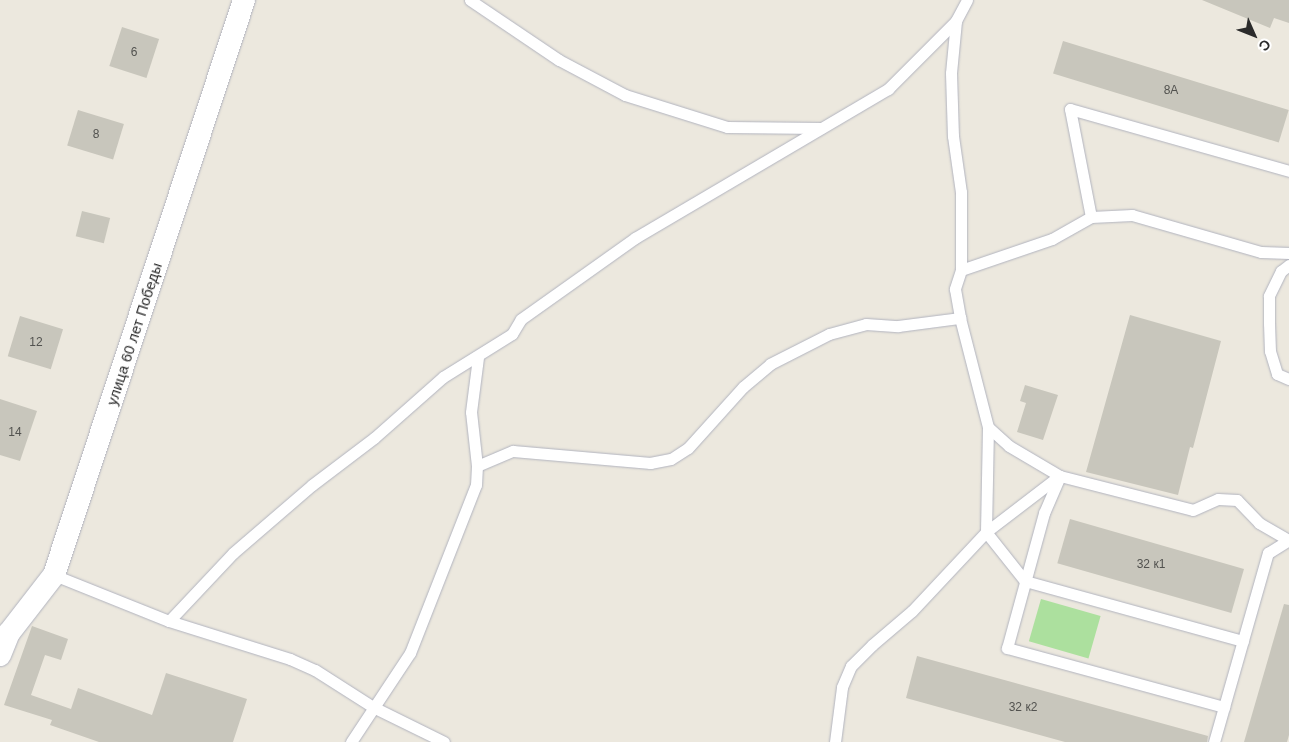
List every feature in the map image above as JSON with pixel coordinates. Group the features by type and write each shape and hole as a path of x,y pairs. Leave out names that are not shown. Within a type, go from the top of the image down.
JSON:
{"street":[{"name":"улица 60 лет Победы","path":"0,655 9,633 54,575 244,0"}],"lane":[{"path":"470,0 559,60 625,95 727,127 821,128"},
{"path":"169,621 233,553 312,484 374,438 443,377 478,357 512,334 522,319 635,238 888,89 956,21 967,0"},
{"path":"956,21 951,73 953,136 961,192 961,270 955,289 960,318 988,427 986,532 1025,581 1243,641"},
{"path":"1091,217 1070,109 1289,171"},
{"path":"961,270 1052,240 1091,217 1132,215 1261,252 1289,253"},
{"path":"1289,265 1282,271 1270,296 1269,323 1270,351 1277,374 1289,379"},
{"path":"476,466 513,451 650,463 671,460 688,448 743,387 770,364 829,334 866,324 898,326 960,318"},
{"path":"351,742 410,653 476,485 471,412 478,357"},
{"path":"988,427 1009,446 1060,476 1193,510 1218,499 1237,500 1259,523 1288,540 1268,553 1214,742"},
{"path":"835,742 842,687 851,666 912,611 986,532 1060,476"},
{"path":"1060,476 1044,513 1007,648 1224,707"},
{"path":"54,575 169,621 290,659 315,670 374,707 444,742"}],"green space":[{"path":"1041,599 1101,616 1088,658 1029,641"}],"building":[{"path":"1202,0 1289,0 1289,23 1274,18 1270,28"},
{"path":"122,27 159,39 146,78 109,66"},
{"path":"1063,41 1289,110 1279,143 1053,74"},
{"path":"78,110 124,124 113,159 67,145"},
{"path":"82,211 110,218 104,243 76,236"},
{"path":"1130,315 1221,341 1193,448 1190,447 1178,495 1086,472"},
{"path":"20,316 63,329 51,369 8,356"},
{"path":"1025,385 1058,395 1043,440 1017,432 1026,403 1020,401"},
{"path":"0,399 37,411 20,461 0,455"},
{"path":"1070,519 1244,569 1231,613 1057,563"},
{"path":"1284,604 1289,605 1289,735 1287,742 1244,742"},
{"path":"32,626 68,639 61,660 45,655 31,695 71,709 78,688 152,715 166,673 247,699 233,742 99,742 50,725 52,720 4,705"},
{"path":"917,656 1208,736 1207,742 1065,742 906,698"}]}
